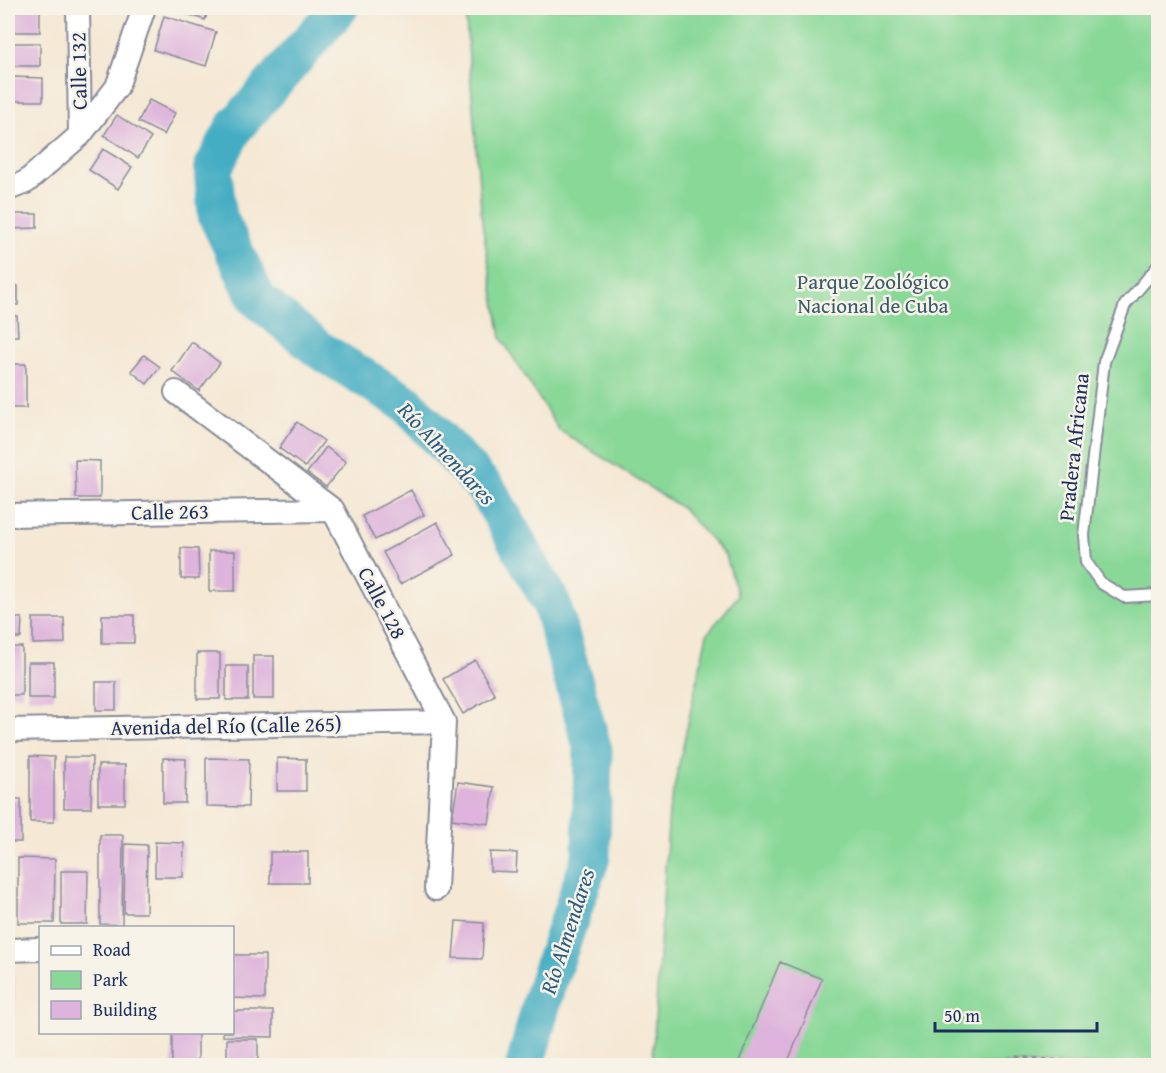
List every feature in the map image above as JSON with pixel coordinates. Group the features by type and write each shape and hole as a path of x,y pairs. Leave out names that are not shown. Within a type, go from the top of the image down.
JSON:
{"street":[{"name":"Calle 132","path":"78,8 80,135"},
{"path":"8,189 26,182 80,135 117,87 144,8"},
{"name":"Calle 128","path":"176,392 333,510 444,722"},
{"name":"Calle 263","path":"8,515 333,510"},
{"path":"436,889 444,722"},
{"name":"Avenida del Río (Calle 265)","path":"8,730 444,722"},
{"path":"8,950 39,949"}],"lane":[{"name":"Pradera Africana","path":"1158,266 1125,305 1104,362 1084,535 1086,562 1101,583 1124,597 1158,595"}],"path":[{"path":"1001,1065 1012,1057 1114,1065"}],"green space":[{"name":"Parque Zoológico Nacional de Cuba","path":"465,8 1158,8 1158,1065 652,1065 669,811 707,634 738,596 726,556 682,508 559,430 501,338 482,222"}],"building":[{"path":"8,8 40,8 40,32 8,32"},
{"path":"169,8 209,8 205,20"},
{"path":"164,16 216,32 206,66 154,50"},
{"path":"8,43 40,43 40,66 8,66"},
{"path":"13,77 43,78 43,101 13,101"},
{"path":"149,100 175,113 164,135 138,122"},
{"path":"117,115 151,138 138,158 104,135"},
{"path":"103,149 132,167 118,189 89,170"},
{"path":"8,214 37,214 37,228 8,229"},
{"path":"8,286 18,286 18,305 8,304"},
{"path":"8,316 17,316 18,336 8,336"},
{"path":"192,342 220,363 199,391 172,371"},
{"path":"144,355 160,367 147,384 131,371"},
{"path":"8,364 26,364 26,408 8,408"},
{"path":"297,422 324,441 305,467 279,448"},
{"path":"326,447 346,462 326,487 307,473"},
{"path":"75,460 100,461 100,498 76,498"},
{"path":"411,490 424,515 375,540 362,516"},
{"path":"437,522 455,555 400,584 383,552"},
{"path":"181,548 198,549 199,579 181,579"},
{"path":"209,551 235,551 235,591 209,591"},
{"path":"102,615 134,615 134,643 102,643"},
{"path":"8,618 22,618 21,638 8,638"},
{"path":"33,618 64,618 65,643 33,644"},
{"path":"8,647 22,647 22,695 8,695"},
{"path":"197,653 220,653 220,699 197,699"},
{"path":"253,656 274,656 274,699 253,699"},
{"path":"475,660 495,695 463,714 443,679"},
{"path":"28,662 54,662 54,698 28,698"},
{"path":"226,666 248,666 248,700 226,700"},
{"path":"96,682 116,682 116,710 96,710"},
{"path":"30,756 54,757 54,822 30,822"},
{"path":"64,757 92,757 91,808 64,808"},
{"path":"163,758 186,759 185,803 163,803"},
{"path":"206,758 249,759 248,807 206,806"},
{"path":"277,758 306,759 306,791 277,791"},
{"path":"98,765 125,765 125,804 98,804"},
{"path":"458,782 494,787 489,824 452,819"},
{"path":"8,799 21,799 21,842 8,842"},
{"path":"100,835 123,835 122,925 100,924"},
{"path":"155,842 184,843 183,877 155,877"},
{"path":"125,844 147,845 146,913 124,913"},
{"path":"270,852 308,852 308,883 270,883"},
{"path":"490,852 517,853 516,872 490,871"},
{"path":"18,858 55,859 54,923 18,923"},
{"path":"61,871 88,871 87,924 61,924"},
{"path":"456,921 484,923 482,959 453,958"},
{"path":"234,955 265,955 265,999 234,998"},
{"path":"780,962 822,979 786,1066 737,1066"},
{"path":"8,977 14,977 14,1017 8,1017"},
{"path":"234,1011 273,1011 273,1037 223,1036 223,1034 234,1034"},
{"path":"172,1034 198,1034 198,1066 172,1066"},
{"path":"227,1039 258,1039 258,1066 227,1066"}],"waterway":[{"name":"Río Almendares","path":"339,8 234,128 213,168 217,215 257,299 318,349 407,404 488,491 551,602 593,750 591,857 545,990 525,1066"}]}
